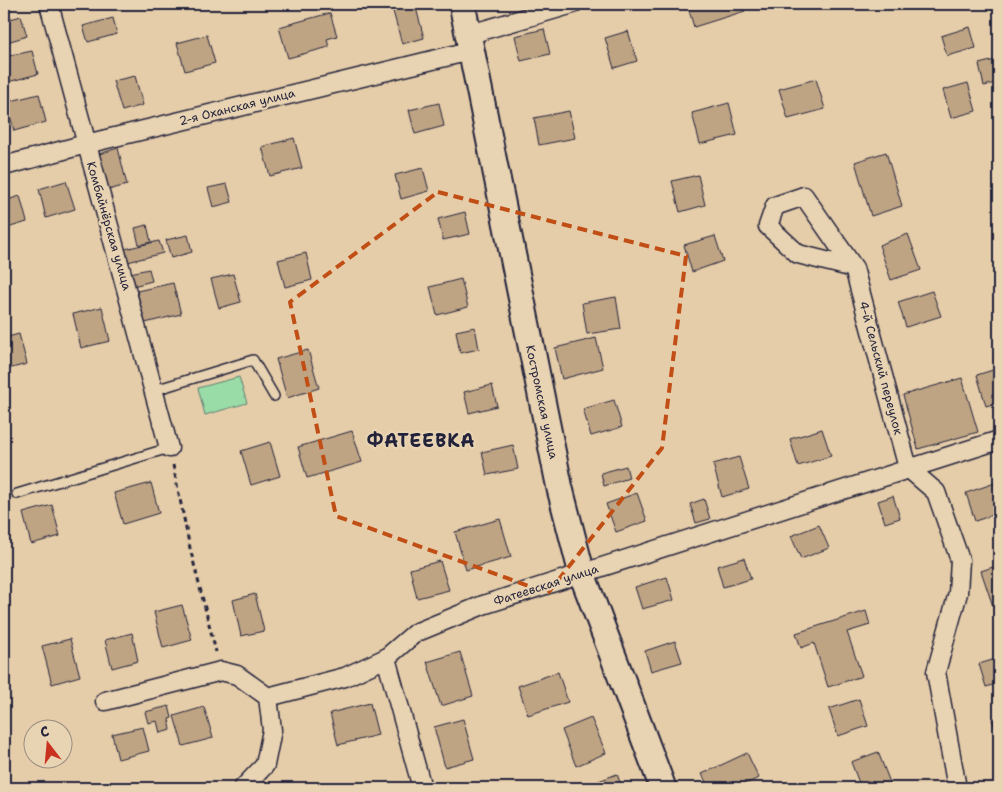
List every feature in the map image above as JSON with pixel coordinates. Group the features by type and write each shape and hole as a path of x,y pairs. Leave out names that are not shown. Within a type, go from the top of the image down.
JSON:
{"street":[{"name":"Комбайнёрская улица","path":"50,4 169,448"},
{"name":"Костромская улица","path":"462,4 560,489 582,574 663,788"},
{"name":"2-я Оханская улица","path":"4,166 469,43 573,4"},
{"name":"4-й Сельский переулок","path":"854,268 798,254 768,226 774,206 804,196 854,268 908,468"},
{"name":"Фатеевская улица","path":"268,697 345,677 386,658 415,633 483,605 999,440"},
{"path":"908,468 936,492 960,560 958,593 936,672 957,788"},
{"path":"386,658 422,788"},
{"path":"105,701 221,671 237,675 268,697 272,730 265,765 243,788"}],"lane":[{"path":"155,390 253,360 274,396"},
{"path":"17,494 169,448"}],"path":[{"path":"169,448 190,548 221,671"}],"highlighted area":[{"path":"438,192 686,256 662,448 548,593 336,516 290,302"}],"green space":[{"path":"239,377 247,403 205,415 198,388"}],"building":[{"path":"391,4 415,4 424,38 402,44"},
{"path":"687,4 743,4 745,11 694,27"},
{"path":"330,13 337,36 327,39 329,47 288,58 279,27"},
{"path":"21,16 27,36 4,43 4,21"},
{"path":"113,18 117,34 88,42 83,26"},
{"path":"970,27 976,48 947,56 941,36"},
{"path":"544,29 550,54 521,61 515,36"},
{"path":"628,31 637,61 614,68 605,38"},
{"path":"207,35 215,63 185,71 177,43"},
{"path":"32,51 38,74 4,83 4,57"},
{"path":"999,59 999,82 984,86 979,64"},
{"path":"135,76 143,105 122,111 113,81"},
{"path":"816,79 825,109 788,119 779,89"},
{"path":"968,83 976,111 951,118 943,90"},
{"path":"39,94 46,122 14,131 7,102"},
{"path":"439,103 444,126 415,134 409,110"},
{"path":"729,103 737,135 700,144 692,113"},
{"path":"569,111 575,138 539,145 534,118"},
{"path":"294,138 302,168 270,176 262,147"},
{"path":"118,148 127,185 108,190 99,154"},
{"path":"886,152 902,206 871,216 855,162"},
{"path":"423,168 429,191 401,199 395,175"},
{"path":"698,175 705,205 680,212 672,181"},
{"path":"66,181 75,209 46,218 39,189"},
{"path":"227,184 232,202 213,207 208,188"},
{"path":"20,196 27,222 4,229 4,201"},
{"path":"465,212 470,234 443,240 438,219"},
{"path":"147,225 151,242 139,245 135,228"},
{"path":"908,234 921,270 891,280 879,245"},
{"path":"188,235 192,252 171,258 166,240"},
{"path":"715,236 723,261 692,272 684,245"},
{"path":"159,241 163,253 128,262 125,249"},
{"path":"306,253 312,280 285,287 278,260"},
{"path":"149,269 152,281 133,286 130,273"},
{"path":"233,274 241,302 219,308 211,279"},
{"path":"461,279 468,307 437,315 430,287"},
{"path":"173,283 181,314 145,323 137,291"},
{"path":"932,291 941,316 906,327 898,302"},
{"path":"616,297 621,329 587,334 582,303"},
{"path":"102,307 110,341 81,348 73,314"},
{"path":"475,327 479,349 460,353 456,331"},
{"path":"19,334 27,364 4,370 4,338"},
{"path":"596,338 603,368 562,379 555,348"},
{"path":"308,350 319,388 287,398 276,359"},
{"path":"996,369 999,380 999,402 986,406 977,375"},
{"path":"962,378 978,432 918,449 903,395"},
{"path":"492,385 497,406 469,413 464,392"},
{"path":"614,400 622,427 591,436 583,409"},
{"path":"822,429 831,456 798,466 790,439"},
{"path":"352,431 362,462 307,478 298,447"},
{"path":"270,442 280,476 251,485 241,451"},
{"path":"513,445 518,469 487,475 482,452"},
{"path":"739,457 749,489 722,497 713,464"},
{"path":"626,466 629,478 604,486 601,473"},
{"path":"151,483 159,513 123,524 114,493"},
{"path":"995,483 999,495 999,513 975,521 966,493"},
{"path":"637,493 647,521 616,532 606,504"},
{"path":"893,496 900,518 885,523 878,501"},
{"path":"704,499 710,519 696,523 690,504"},
{"path":"52,505 60,536 31,544 23,513"},
{"path":"500,519 511,557 466,570 455,532"},
{"path":"819,525 829,548 801,559 791,536"},
{"path":"744,558 751,579 723,587 717,566"},
{"path":"440,561 449,590 417,598 410,569"},
{"path":"999,565 999,614 996,615 981,571"},
{"path":"667,577 674,600 642,609 635,587"},
{"path":"255,594 264,631 241,636 233,600"},
{"path":"182,605 192,640 163,648 154,612"},
{"path":"866,611 870,625 847,632 862,676 828,687 814,643 801,648 796,633"},
{"path":"132,633 138,661 112,668 105,640"},
{"path":"70,639 80,676 52,684 42,646"},
{"path":"675,641 682,662 651,671 645,651"},
{"path":"460,652 473,696 441,706 427,662"},
{"path":"999,658 999,683 986,687 979,664"},
{"path":"558,672 568,702 528,715 518,686"},
{"path":"859,699 868,726 838,736 829,709"},
{"path":"370,703 378,735 338,745 330,713"},
{"path":"169,706 172,718 169,719 171,730 160,733 157,721 148,723 145,712"},
{"path":"204,707 213,738 183,746 174,716"},
{"path":"999,717 999,742 992,719"},
{"path":"591,718 606,753 576,766 562,730"},
{"path":"463,719 474,759 445,767 434,727"},
{"path":"143,727 149,751 118,759 112,734"},
{"path":"878,752 891,785 882,788 861,788 851,762"},
{"path":"747,753 759,778 736,788 709,788 702,774"},
{"path":"617,774 622,788 580,788"}],"district":[{"name":"ФАТЕЕВКА","path":"421,441"}]}
